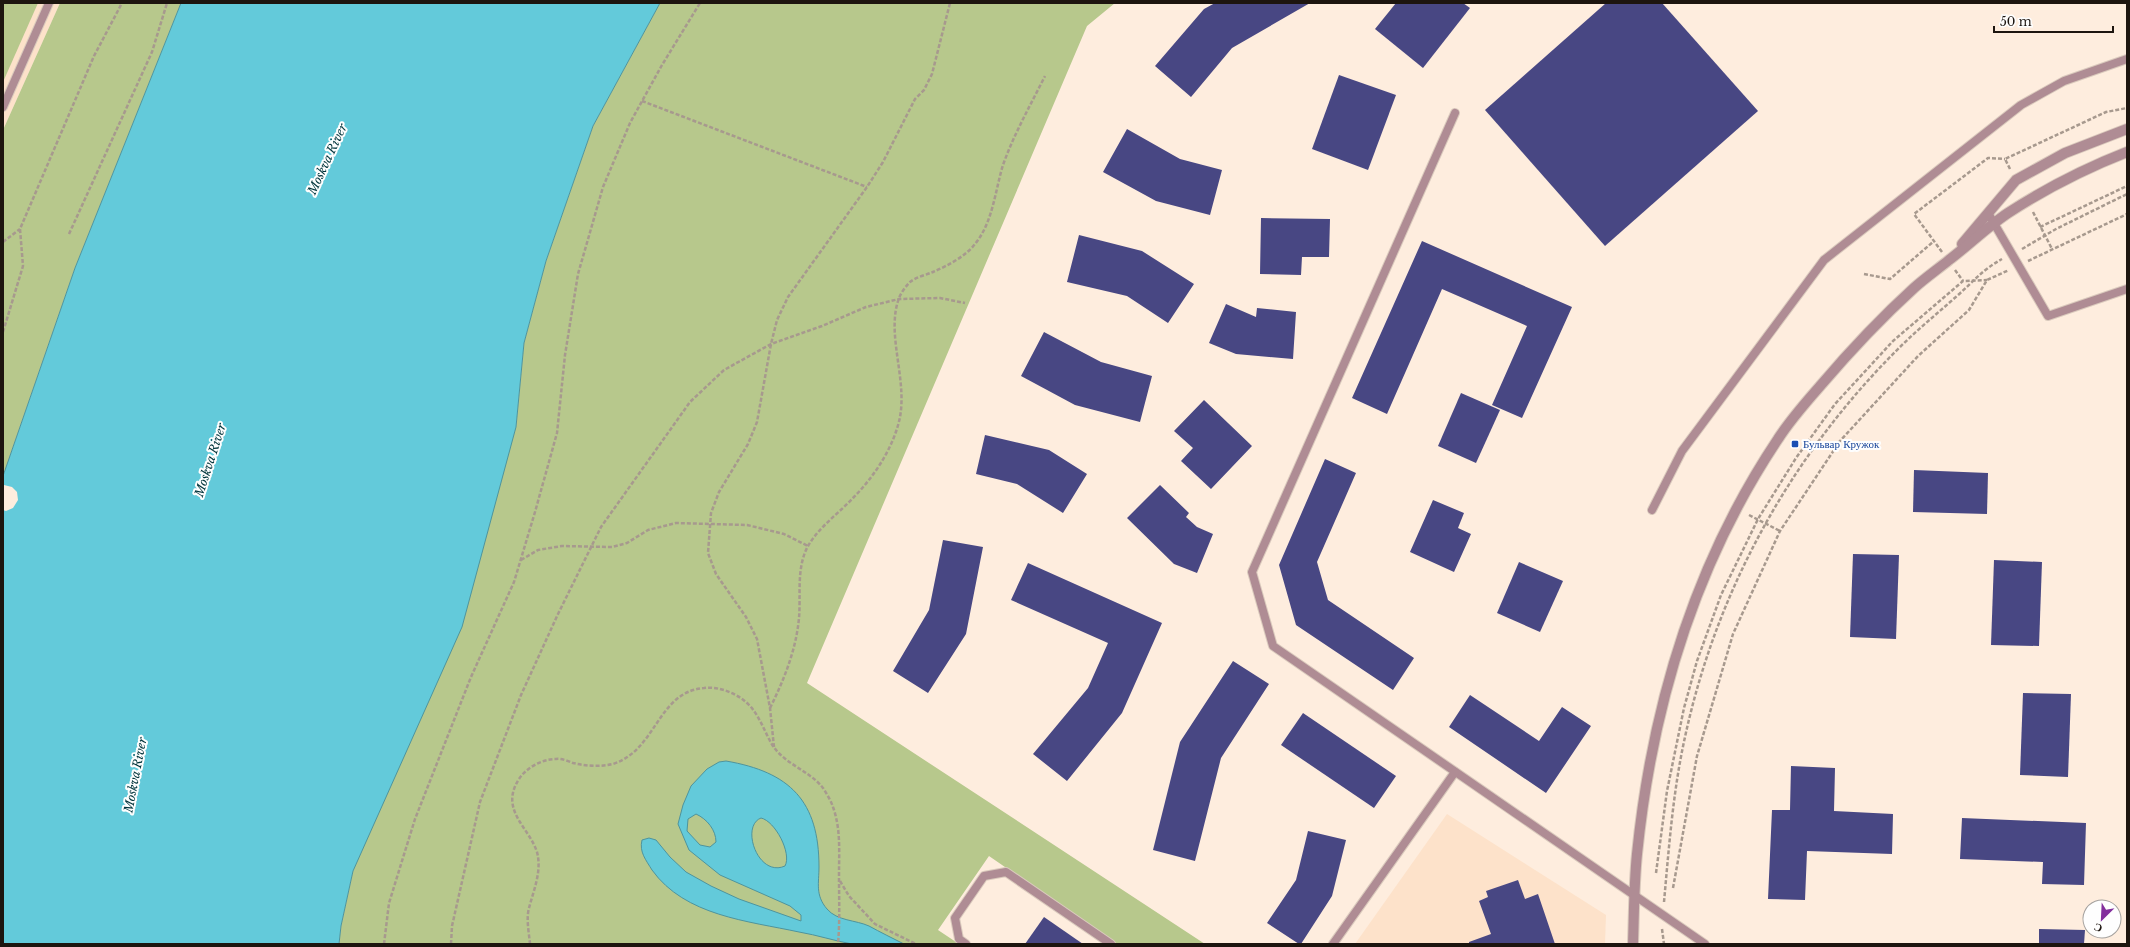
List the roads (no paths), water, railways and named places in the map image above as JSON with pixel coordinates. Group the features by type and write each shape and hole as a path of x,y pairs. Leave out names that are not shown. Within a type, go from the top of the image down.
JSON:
{"street":[{"path":"1948,261 2016,180 2066,153 2127,129"},
{"path":"1633,944 1636,856 1650,762 1666,689 1687,619 1711,561 1735,508 1779,437 1836,368 1871,330 1916,286 2007,214 2065,180 2127,152"}],"lane":[{"path":"3,107 49,3"},
{"path":"1652,510 1682,451 1824,260 2021,106 2064,81 2127,59"},
{"path":"1455,112 1252,572 1273,646 1634,897 1705,944"},
{"path":"1988,213 2048,316 2127,289"},
{"path":"1333,944 1455,772"},
{"path":"966,944 959,939 955,918 984,876 1006,872 1111,944"}],"water":[{"name":"Moskva River","path":"181,3 660,3 593,126 546,261 524,343 516,427 462,627 353,871 341,926 339,944 3,944 3,476 75,268"},
{"path":"726,761 748,766 768,773 784,782 796,793 806,807 813,824 818,844 818,889 823,904 836,916 869,926 904,944 858,945 739,920 700,907 682,898 666,885 652,870 645,859 641,848 642,840 649,838 656,840 670,857 686,872 711,886 739,899 801,921 801,915 790,906 720,875 689,850 678,824 683,805 691,786 707,769 719,762","holes":["696,814 707,822 713,829 716,842 710,847 700,845 687,831 688,819","761,818 772,825 781,838 786,853 787,860 785,866 775,868 767,865 755,850 752,840 752,831 755,823"]}],"place":[{"name":"Бульвар Кружок","path":"1795,444"}]}
